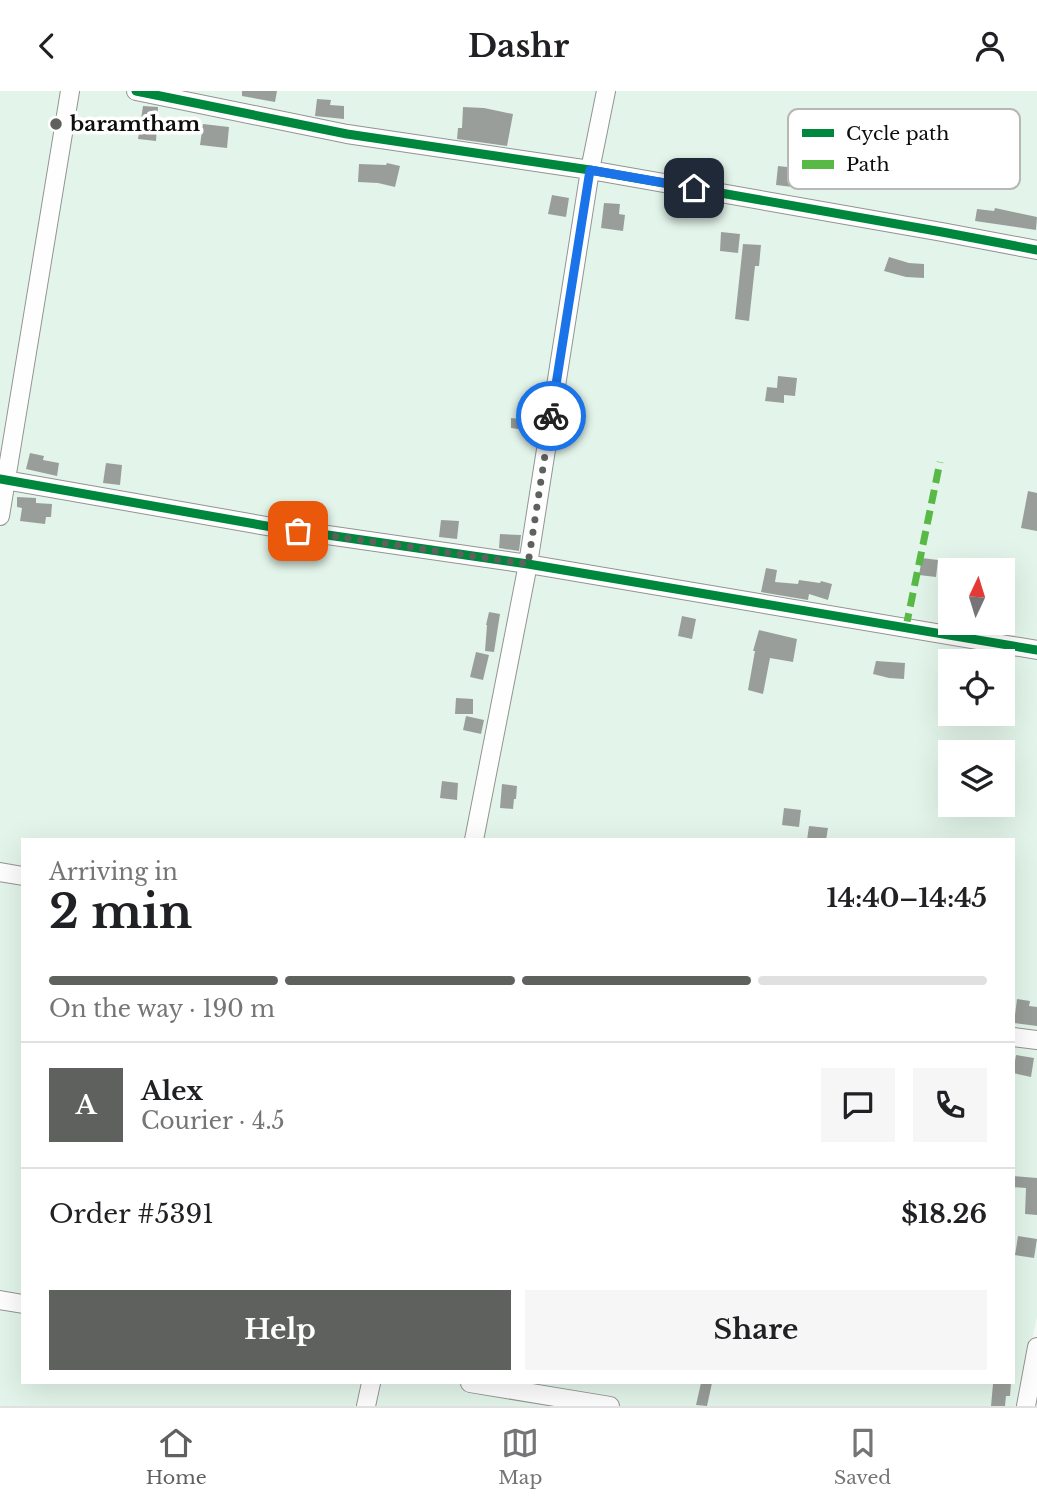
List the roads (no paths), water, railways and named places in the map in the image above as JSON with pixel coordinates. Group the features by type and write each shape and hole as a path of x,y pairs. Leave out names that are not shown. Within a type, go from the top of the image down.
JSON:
{"street":[{"path":"0,516 3,480 70,91"},
{"path":"136,91 347,134 590,170 1037,250"},
{"path":"474,838 528,564 590,170 606,91"},
{"path":"3,480 272,527 528,564 1037,650"},
{"path":"0,872 21,876"},
{"path":"1015,1037 1037,1040"},
{"path":"0,1300 21,1304"},
{"path":"1026,1406 1037,1347"},
{"path":"366,1406 370,1384"},
{"path":"476,1384 610,1406"}],"place":[{"name":"baramtham","path":"56,124"}]}
